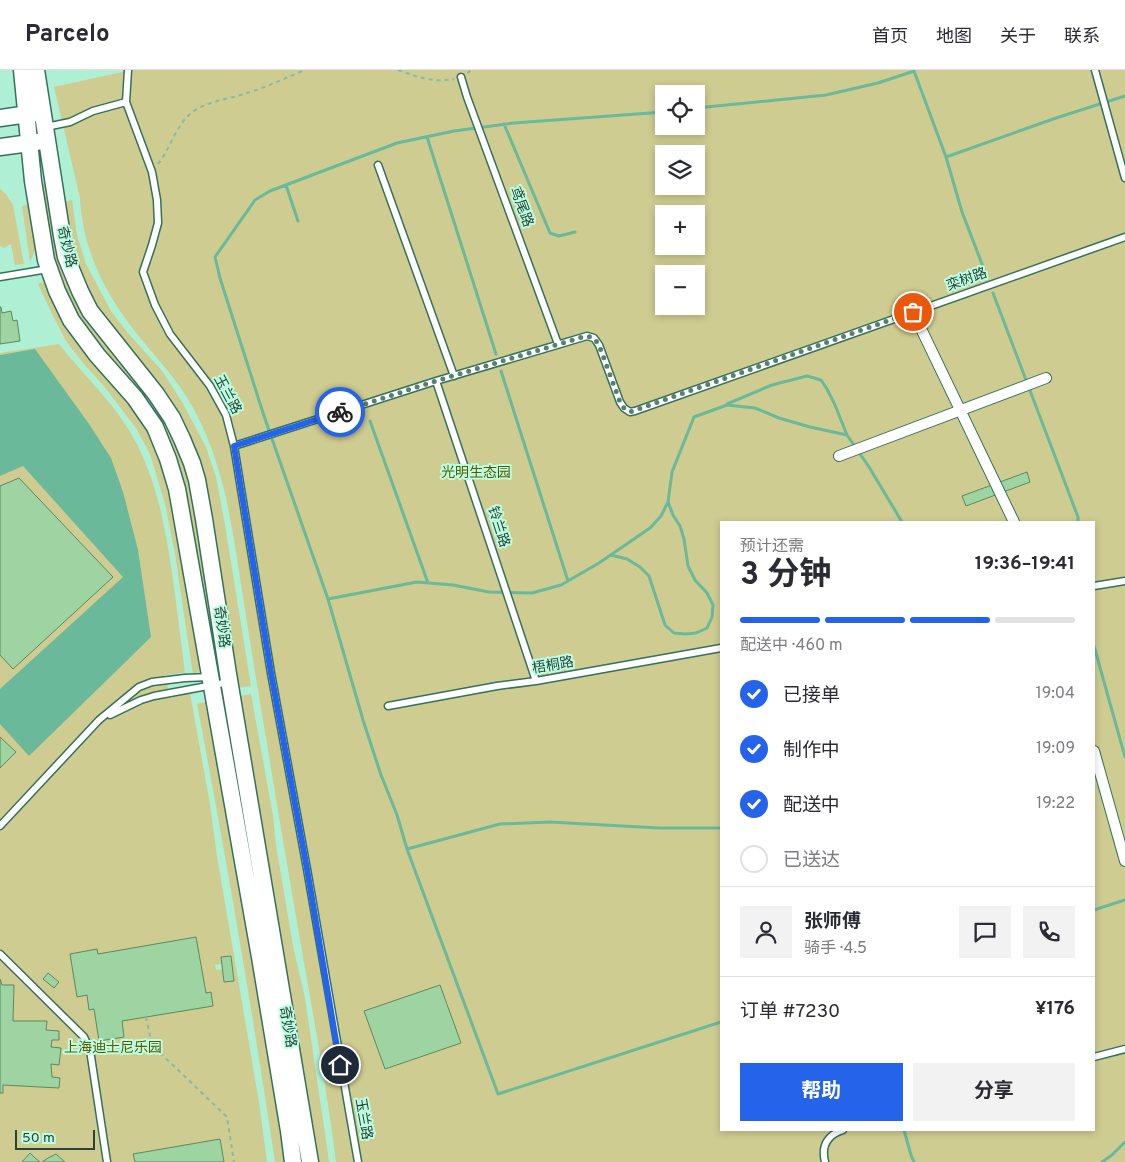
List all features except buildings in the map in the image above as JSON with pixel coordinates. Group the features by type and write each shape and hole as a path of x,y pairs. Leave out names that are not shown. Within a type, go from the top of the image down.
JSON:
{"street":[{"name":"奇妙路","path":"22,70 27,128 40,229 49,269 71,320 97,355 135,398 155,428 168,459 177,489 293,1162"},
{"name":"奇妙路","path":"36,70 66,257 80,291 96,320 156,394 172,418 192,463 204,519 310,1162"},
{"path":"0,118 27,128 45,126"},
{"path":"0,147 27,128 45,126"},
{"path":"913,312 1014,521"},
{"path":"838,456 1046,378"},
{"path":"1095,755 1125,861"}],"lane":[{"path":"45,126 70,122 93,111 126,102 128,70"},
{"path":"1095,70 1125,178"},
{"name":"鸢尾路","path":"461,78 558,344"},
{"name":"玉兰路","path":"126,102 152,172 157,200 158,223 143,272 155,305 170,334 210,386 226,415 234,446 271,673 358,1162"},
{"path":"378,166 454,376"},
{"name":"栾树路","path":"234,446 436,381 586,336 594,338 599,345 620,402 630,412 1125,237"},
{"path":"0,277 49,269"},
{"name":"铃兰路","path":"436,381 536,682"},
{"path":"1095,586 1125,581"},
{"name":"梧桐路","path":"388,706 497,686 536,682 720,648"},
{"path":"0,826 99,720 139,687 152,682 186,678 211,681"},
{"path":"99,720 141,700 229,678"},
{"path":"0,954 84,1037 90,1050 107,1162"},
{"path":"1095,1057 1125,1049"},
{"path":"825,1162 826,1142 840,1131"}],"path":[{"path":"152,172 164,156 181,124 198,108 268,86 304,70"},
{"path":"398,70 424,79 442,81 461,78 472,70"},
{"path":"146,1017 152,1045 227,1117 234,1162"}],"green space":[{"name":"光明生态园","path":"131,70 1125,70 1125,1162 336,1162 324,1076 229,511 222,480 206,434 192,405 129,324 108,291 92,256 82,218 80,198 54,87"},
{"path":"46,182 59,259 167,421 184,458 194,491 221,654 214,656 186,492 176,456 156,417 82,328 52,263 40,183"},
{"path":"0,189 6,194 13,205 24,264 15,265 11,244 4,248 0,246"},
{"path":"72,200 77,235 86,264 111,311 163,372 182,402 206,447 216,477 251,686 237,688 206,484 196,453 165,397 97,306 83,278 74,252 64,202"},
{"path":"31,204 36,242 30,262 22,206"},
{"path":"42,282 46,284 155,441 171,482 201,666 199,671 193,675 175,554 165,504 150,454 136,428 66,341 38,284"},
{"name":"上海迪士尼乐园","path":"59,344 110,403 125,424 146,463 153,484 168,550 185,673 165,675 170,698 190,693 259,1102 267,1162 0,1162 0,353","holes":["231,956 234,980 224,982 222,969 216,970 215,965 221,964 221,957"]},
{"path":"251,694 273,816 293,946 305,998 329,1162 317,1162 311,1113 239,696"},
{"path":"209,701 286,1162 275,1162 238,933 197,704"}],"shaded area":[{"path":"35,349 111,458 123,492 138,550 151,637 29,756 0,724 0,689 123,577 23,466 0,476 0,355"}],"waterway":[{"path":"705,107 826,95 878,83 914,71 946,157 962,212 987,277"},
{"path":"946,157 1125,96"},
{"path":"655,113 514,123 454,131 397,143 270,191 255,200 215,257 264,416 328,599 363,720 381,775 397,815 407,849 500,824 550,822 659,828 720,828"},
{"path":"504,124 550,233 559,236 575,232"},
{"path":"427,137 496,354"},
{"path":"286,185 298,221"},
{"path":"993,293 1078,521"},
{"path":"501,371 568,581"},
{"path":"727,404 772,385 807,376 821,380 835,405 847,435"},
{"path":"328,599 417,582 453,585 489,592 532,593 561,585 599,563 650,528 661,516 668,502 672,472 694,417 727,405 755,408 779,418 847,435 901,521"},
{"path":"370,421 428,583"},
{"path":"611,555 627,559 640,567 649,576 665,625 674,633 696,633 707,628 712,617 713,605 707,593 695,580 688,566 680,526 668,502"},
{"path":"1095,650 1125,757"},
{"path":"407,849 498,1094 720,1022"},
{"path":"1095,910 1125,900"},
{"path":"904,1131 914,1162"},
{"path":"1102,1162 1125,1142"}],"way so far":[{"path":"340,412 586,336 594,338 599,345 620,402 630,412 913,312"}],"route":[{"path":"340,412 234,446 271,673 340,1065"}]}
